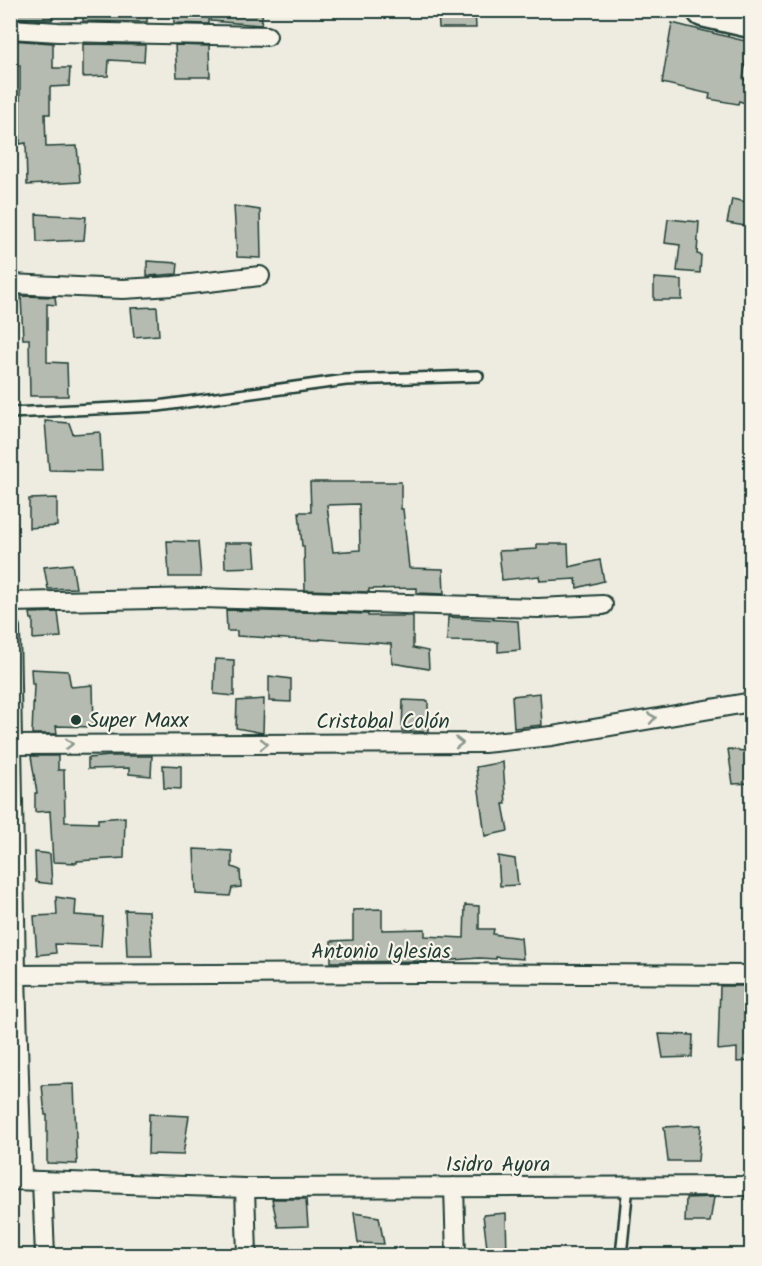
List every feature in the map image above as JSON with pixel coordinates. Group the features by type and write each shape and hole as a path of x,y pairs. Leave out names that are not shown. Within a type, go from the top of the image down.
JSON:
{"highway":[{"path":"704,10 752,21"}],"street":[{"path":"10,29 58,33 267,36"},
{"path":"10,284 123,289 260,276"},
{"path":"10,602 201,598 538,608 603,605"},
{"path":"10,628 16,1180"},
{"name":"Cristobal Colón","path":"12,745 484,743 552,736 752,702"},
{"name":"Antonio Iglesias","path":"13,975 425,973 752,975"},
{"name":"Isidro Ayora","path":"16,1180 245,1188 752,1186"},
{"path":"42,1181 45,1256"},
{"path":"454,1186 456,1256"},
{"path":"245,1188 247,1256"}],"lane":[{"path":"10,413 158,406 346,380 478,376"},
{"path":"621,1256 628,1185"}],"building":[{"path":"14,10 52,10 52,20 14,18"},
{"path":"83,10 147,10 147,22 83,21"},
{"path":"173,10 209,10 209,24 174,23"},
{"path":"212,10 263,10 261,25 211,21"},
{"path":"438,10 475,10 476,28 439,28"},
{"path":"672,23 749,42 743,79 752,82 752,105 739,101 738,104 709,99 710,94 662,83"},
{"path":"10,40 53,43 53,68 70,68 69,86 50,87 50,114 45,114 46,147 77,146 80,182 27,185 26,143 20,144 20,66 10,66"},
{"path":"83,44 145,45 144,62 109,60 108,76 83,77"},
{"path":"175,45 209,46 210,77 177,77"},
{"path":"732,199 752,203 752,227 727,223"},
{"path":"234,206 260,210 261,258 237,257"},
{"path":"36,214 86,217 84,240 37,242"},
{"path":"668,219 699,222 697,254 701,255 700,273 677,271 680,245 665,243"},
{"path":"147,261 178,263 177,274 147,276"},
{"path":"654,278 682,280 682,300 654,300"},
{"path":"21,296 55,297 56,305 47,304 47,362 67,363 68,396 30,396 29,339 23,339"},
{"path":"157,307 159,335 134,337 131,308"},
{"path":"45,421 69,423 73,434 100,432 102,471 49,470"},
{"path":"310,482 401,482 401,509 403,509 409,568 443,569 444,594 417,593 417,588 369,589 369,592 305,590 304,546 302,546 299,512 311,512","holes":["359,504 360,550 333,552 327,505"]},
{"path":"57,498 57,526 29,528 29,499"},
{"path":"167,541 198,542 201,577 169,577"},
{"path":"224,543 254,543 256,567 225,568"},
{"path":"537,544 568,544 569,567 600,560 604,581 577,588 576,579 540,581 539,576 502,580 499,551 537,549"},
{"path":"72,564 76,588 48,589 44,567"},
{"path":"226,610 413,616 413,648 428,651 429,669 392,663 391,644 237,636 237,631 227,631"},
{"path":"58,612 61,637 33,639 33,619 30,613"},
{"path":"448,617 518,621 520,650 498,652 498,642 447,641"},
{"path":"215,659 234,660 234,696 214,694"},
{"path":"31,669 68,671 71,687 93,685 94,727 56,726 57,734 32,734 34,684 32,684"},
{"path":"269,676 291,679 291,702 269,701"},
{"path":"540,693 542,725 514,728 512,696"},
{"path":"264,699 263,733 236,728 237,701"},
{"path":"403,700 428,701 428,732 402,731"},
{"path":"728,749 752,752 752,783 733,784"},
{"path":"31,756 58,756 58,770 64,770 65,822 98,823 98,819 125,817 124,858 77,861 77,863 53,862 50,811 35,812 35,793 37,793"},
{"path":"152,756 151,776 129,774 129,768 88,769 88,758"},
{"path":"503,762 506,804 503,804 508,831 485,836 476,767"},
{"path":"163,765 181,766 181,789 164,788"},
{"path":"194,849 232,851 232,867 240,870 241,887 232,888 230,896 196,894"},
{"path":"35,852 50,854 52,884 36,882"},
{"path":"498,856 515,859 518,885 500,886"},
{"path":"56,897 76,900 75,915 103,917 101,946 55,944 56,953 37,955 34,916 57,915"},
{"path":"465,905 479,906 479,929 494,929 493,934 521,938 523,959 496,957 496,959 441,961 331,962 331,941 353,940 353,910 382,909 382,930 425,929 425,936 464,938"},
{"path":"125,910 149,911 152,956 127,956"},
{"path":"720,986 752,986 749,1032 752,1031 752,1061 737,1062 737,1048 718,1050"},
{"path":"659,1034 693,1035 692,1057 663,1058"},
{"path":"74,1084 77,1164 47,1163 47,1115 45,1115 42,1085"},
{"path":"149,1114 189,1116 183,1155 148,1154"},
{"path":"701,1125 698,1161 668,1161 664,1127"},
{"path":"714,1197 710,1222 685,1222 686,1198"},
{"path":"272,1199 306,1199 308,1226 278,1227"},
{"path":"354,1213 379,1217 384,1244 358,1243"},
{"path":"506,1213 507,1256 488,1256 483,1215"}],"place":[{"name":"Super Maxx","path":"76,720"}]}
